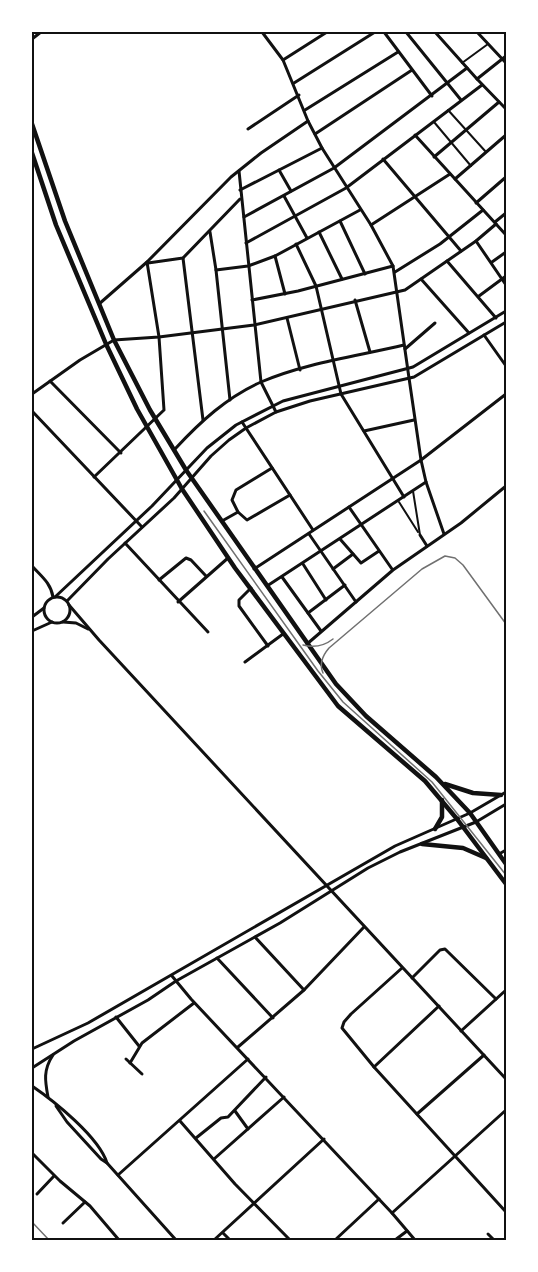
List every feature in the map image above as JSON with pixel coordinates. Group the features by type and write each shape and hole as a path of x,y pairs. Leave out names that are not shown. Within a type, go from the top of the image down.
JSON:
{"main road":[{"path":"32,123 55,195 114,340 155,420 191,478 348,699 442,783 470,813 507,864"},
{"path":"32,153 56,225 106,344 182,489 228,558 345,714 423,780 457,819 507,884"},
{"path":"442,783 473,793 501,795"},
{"path":"435,829 442,818 442,801"},
{"path":"423,844 463,848 488,860"}],"street":[{"path":"32,39 41,32"},
{"path":"262,32 283,60 308,121 393,266 421,460 444,534"},
{"path":"283,60 327,32"},
{"path":"294,83 375,32"},
{"path":"384,32 432,96"},
{"path":"406,32 461,100"},
{"path":"435,32 482,85 507,109"},
{"path":"477,32 505,58 507,63"},
{"path":"462,63 488,44"},
{"path":"305,110 398,52"},
{"path":"477,79 505,58"},
{"path":"244,217 334,168 467,68"},
{"path":"315,134 412,70"},
{"path":"246,243 346,188 482,85"},
{"path":"248,129 299,95"},
{"path":"434,157 500,102"},
{"path":"448,110 486,153"},
{"path":"99,304 147,262 198,208 239,171 308,121"},
{"path":"433,122 471,166"},
{"path":"415,135 507,236"},
{"path":"455,180 507,135"},
{"path":"240,190 322,147"},
{"path":"382,159 461,251"},
{"path":"279,170 291,192"},
{"path":"239,171 240,198 244,217 261,382 276,412"},
{"path":"371,225 450,174"},
{"path":"476,203 507,177"},
{"path":"284,196 307,238"},
{"path":"147,262 183,258 240,198"},
{"path":"216,270 248,266 275,256 360,210"},
{"path":"395,272 450,236 483,210"},
{"path":"32,394 114,340 159,337 254,325 405,290 476,241 507,213"},
{"path":"340,221 365,274"},
{"path":"210,232 230,400"},
{"path":"319,232 342,279"},
{"path":"476,241 507,285"},
{"path":"296,244 315,286 341,394 404,496"},
{"path":"492,262 507,252"},
{"path":"275,256 285,294"},
{"path":"183,258 203,420"},
{"path":"447,261 496,318"},
{"path":"94,477 162,414 165,407 159,337 147,262"},
{"path":"252,300 285,294 393,266"},
{"path":"479,297 507,276"},
{"path":"422,279 470,333"},
{"path":"356,300 370,352"},
{"path":"32,617 136,521 212,444 242,422 273,406 408,368 507,312"},
{"path":"287,318 300,370"},
{"path":"60,622 68,615 68,603 125,543 182,489 221,447 246,428 276,412 409,378 507,322"},
{"path":"174,451 203,420 230,400 261,382 333,361 404,347 435,323"},
{"path":"484,335 507,366"},
{"path":"50,381 121,453"},
{"path":"254,569 421,460 507,394"},
{"path":"32,411 142,527"},
{"path":"364,431 414,420"},
{"path":"242,422 313,530"},
{"path":"272,468 234,492 232,500 238,512 247,520 290,495"},
{"path":"267,587 426,482"},
{"path":"307,644 393,570 507,486"},
{"path":"413,491 420,535"},
{"path":"398,501 427,546"},
{"path":"349,507 393,570"},
{"path":"222,521 238,512"},
{"path":"309,534 356,602"},
{"path":"340,538 361,563 379,551"},
{"path":"125,543 208,632"},
{"path":"333,569 353,554"},
{"path":"159,580 186,558 192,560 207,576"},
{"path":"178,602 228,558"},
{"path":"303,564 326,600"},
{"path":"32,566 47,582 54,597"},
{"path":"282,577 321,631"},
{"path":"308,613 345,585"},
{"path":"251,588 239,600 238,606 268,646"},
{"path":"54,597 60,597 68,603 89,630 507,1079"},
{"path":"44,608 45,616 53,622"},
{"path":"32,631 53,622 76,623 89,630"},
{"path":"244,662 284,633"},
{"path":"32,1049 88,1023 395,846 470,813 507,792"},
{"path":"32,1068 382,861 476,822 507,804"},
{"path":"499,854 507,850"},
{"path":"238,1047 304,990 364,927"},
{"path":"255,937 304,990"},
{"path":"412,978 440,950 445,949 496,999"},
{"path":"217,958 273,1018"},
{"path":"402,968 351,1014 343,1024 343,1030 507,1212"},
{"path":"172,976 415,1240"},
{"path":"461,1031 507,990"},
{"path":"130,1063 139,1046 195,1003"},
{"path":"374,1067 439,1006"},
{"path":"116,1017 139,1046"},
{"path":"49,1099 45,1074 54,1053"},
{"path":"417,1114 484,1055"},
{"path":"126,1059 142,1074"},
{"path":"118,1175 248,1059"},
{"path":"195,1138 221,1118 228,1117 235,1111 266,1077"},
{"path":"32,1086 56,1106 74,1130 107,1163"},
{"path":"214,1159 284,1097"},
{"path":"56,1106 64,1110 97,1145 107,1163 176,1240"},
{"path":"392,1213 507,1110"},
{"path":"235,1111 248,1129"},
{"path":"180,1121 290,1240"},
{"path":"214,1240 324,1139"},
{"path":"32,1153 54,1176 85,1202 119,1240"},
{"path":"37,1194 54,1176"},
{"path":"335,1240 379,1200"},
{"path":"63,1223 85,1202"},
{"path":"223,1232 230,1240"},
{"path":"395,1240 407,1232"},
{"path":"488,1234 494,1240"}],"tram line":[{"path":"204,511 318,671 343,702 432,782 506,875"},
{"path":"323,673 322,660 329,648 422,569 445,556 455,558 463,565 506,624"},
{"path":"303,645 319,646 333,639"}],"railway":[{"path":"32,1222 49,1240"}]}
